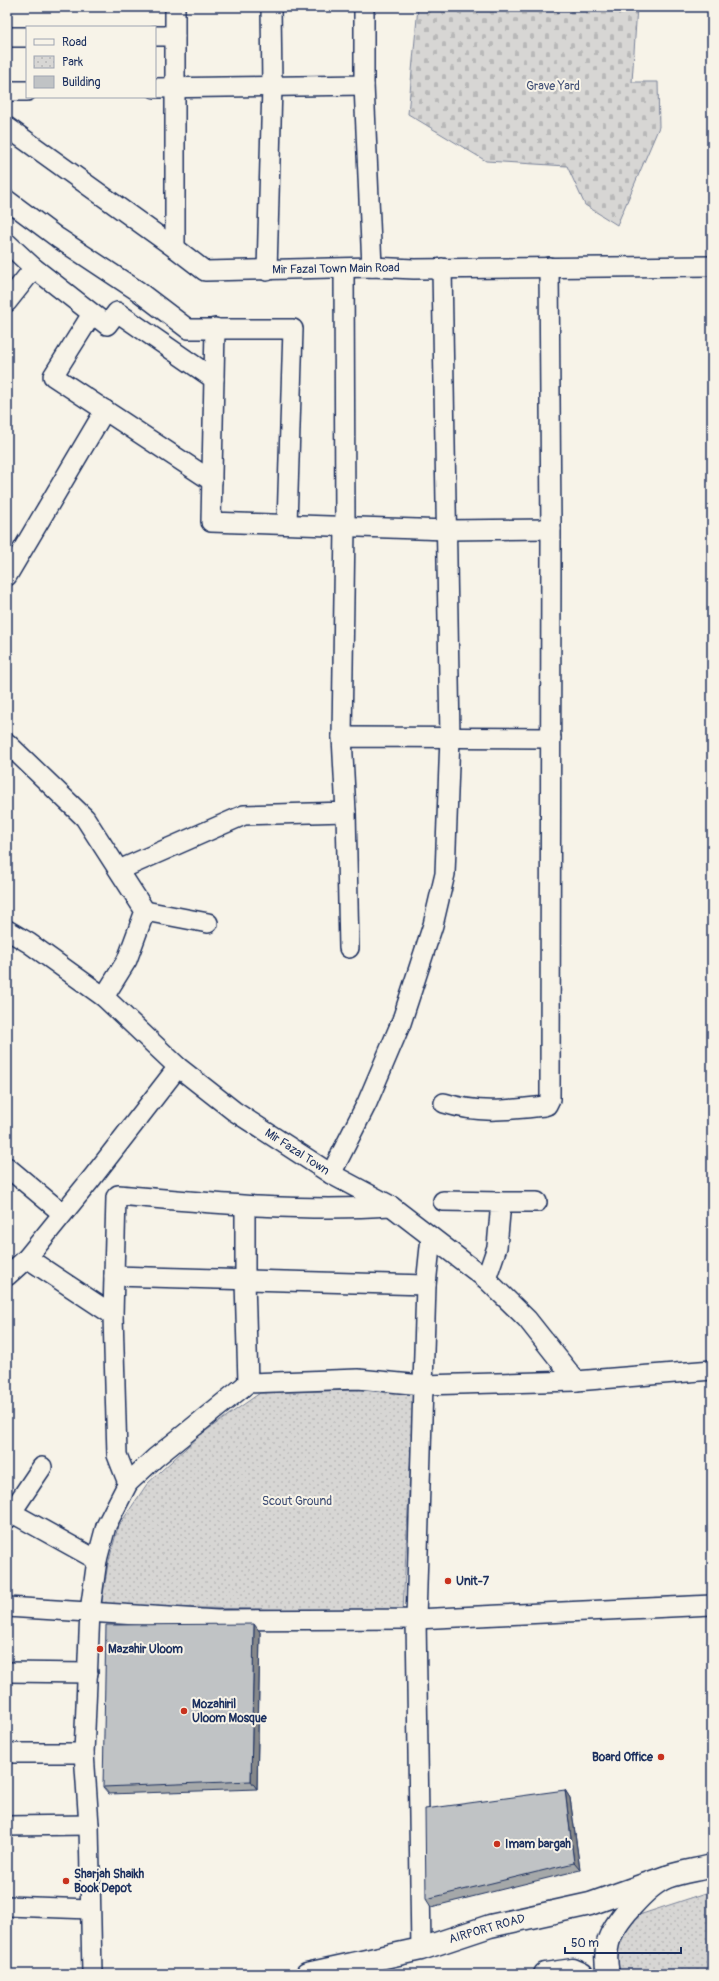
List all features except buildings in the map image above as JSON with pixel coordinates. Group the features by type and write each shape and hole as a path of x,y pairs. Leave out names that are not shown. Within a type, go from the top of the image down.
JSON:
{"main road":[{"name":"AIRPORT ROAD","path":"307,1974 421,1949 490,1926 590,1904 666,1878 712,1866"},
{"path":"608,1974 605,1962 608,1943 620,1922 637,1900 666,1878"},
{"path":"545,1974 575,1973"}],"street":[{"path":"175,7 175,248"},
{"path":"267,271 272,86 271,7"},
{"path":"364,7 364,85 372,267"},
{"path":"156,36 175,36"},
{"path":"7,37 26,37"},
{"path":"156,88 364,85"},
{"path":"7,91 26,91"},
{"name":"Mir Fazal Town Main Road","path":"7,127 205,271 267,271 372,267 442,268 712,266"},
{"path":"7,200 58,238 138,291 188,329 293,329 288,524"},
{"path":"7,243 34,268 107,325 117,312 214,379"},
{"path":"444,1103 476,1111 544,1106 549,1102 551,529 549,267"},
{"path":"7,302 34,268"},
{"path":"331,1174 368,1103 401,1023 433,925 445,874 450,737 442,268"},
{"path":"344,269 345,526 342,736 346,812 349,948"},
{"path":"92,314 53,376 212,481"},
{"path":"215,328 211,522 447,530 551,529"},
{"path":"7,576 105,410"},
{"path":"342,736 551,738"},
{"path":"7,743 85,818 145,911 208,923"},
{"path":"119,870 244,815 346,812"},
{"path":"104,998 127,960 145,911"},
{"name":"Mir Fazal Town","path":"7,930 29,943 104,998 178,1067 234,1111 331,1174 391,1206 486,1278 527,1319 576,1382"},
{"path":"7,1276 27,1258 62,1213 92,1178 178,1067"},
{"path":"7,1166 62,1213"},
{"path":"92,1178 118,1195 246,1207 340,1210 391,1206"},
{"path":"118,1195 115,1199 113,1315 117,1455 128,1483"},
{"path":"443,1200 537,1202"},
{"path":"486,1278 497,1247 501,1202"},
{"path":"246,1207 245,1281 248,1383"},
{"path":"421,1949 416,1619 422,1385 426,1285 431,1237"},
{"path":"27,1258 113,1315"},
{"path":"114,1276 245,1281 426,1285"},
{"path":"92,1974 89,1825 84,1753 90,1611 97,1560 106,1526 128,1483 166,1449 248,1383 358,1379 422,1385 576,1382 712,1370"},
{"path":"42,1467 9,1514 97,1560"},
{"path":"7,1607 217,1620 416,1619 712,1605"},
{"path":"7,1672 88,1673"},
{"path":"7,1753 84,1753"},
{"path":"7,1826 89,1825"},
{"path":"7,1906 90,1909"}],"green space":[{"name":"Grave Yard","path":"418,7 637,7 632,82 658,82 659,127 617,225 585,205 567,166 486,161 408,114"},
{"name":"Scout Ground","path":"414,1388 403,1612 101,1606 108,1564 118,1527 147,1484 200,1435 260,1393"},
{"path":"712,1891 712,1974 618,1974 615,1965 619,1940 636,1916"}],"place":[{"name":"Unit-7","path":"448,1581"},
{"name":"Mazahir Uloom","path":"100,1649"},
{"name":"Mozahiril Uloom Mosque","path":"184,1711"},
{"name":"Board Office","path":"661,1757"},
{"name":"Imam bargah","path":"497,1844"},
{"name":"Sharjah Shaikh Book Depot","path":"66,1881"}]}
